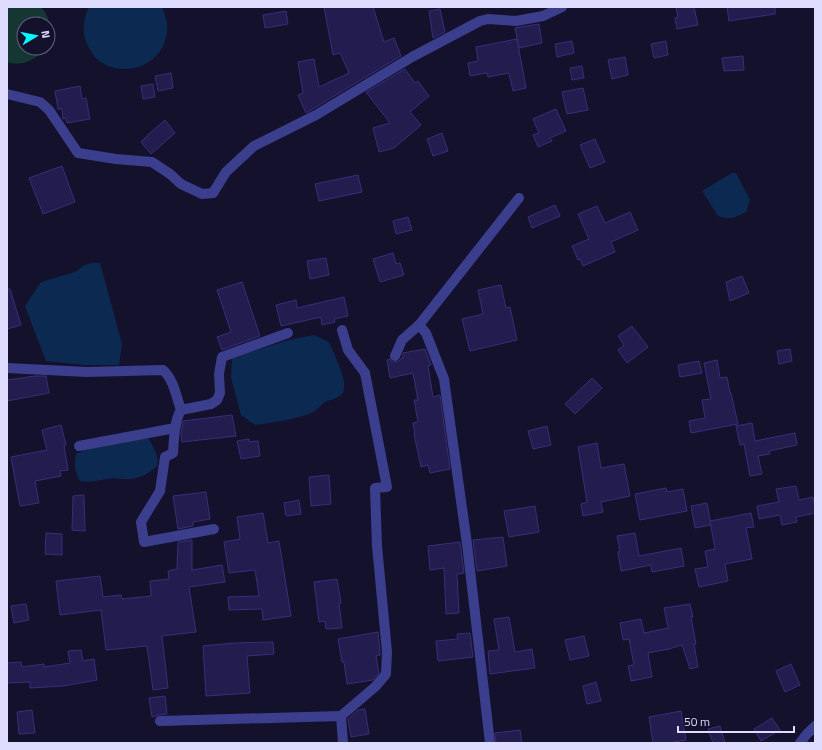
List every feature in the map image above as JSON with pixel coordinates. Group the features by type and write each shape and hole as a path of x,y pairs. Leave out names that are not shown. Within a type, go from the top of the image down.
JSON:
{"street":[{"path":"7,94 40,102 49,110 78,153 116,159 152,162 170,174 181,184 202,194 213,193 226,172 254,146 316,115 412,57 480,21 516,21 543,16 562,7"},
{"path":"395,356 402,340 420,325 519,198"},
{"path":"420,325 426,333 444,379 468,544 490,743"},
{"path":"160,721 340,716 376,686 386,674 387,652 377,546 375,488 387,486 366,373 348,350 342,330"},
{"path":"181,410 211,404 217,400 220,393 218,374 222,357 288,333"},
{"path":"7,368 86,372 163,370 171,379 181,410 176,428 173,453 165,457 160,492 141,522 144,542 214,529"},
{"path":"79,446 176,428"},
{"path":"340,716 343,743"},
{"path":"800,743 806,734 815,726"}],"green space":[{"path":"7,7 41,7 46,16 16,16 16,56 37,56 33,59 18,64 7,62"}],"water":[{"path":"89,7 162,7 166,19 167,31 165,41 161,49 156,56 148,62 131,69 112,67 102,63 94,56 86,43 84,22"},
{"path":"732,173 736,173 750,200 746,212 735,217 726,218 718,216 702,191"},
{"path":"100,263 122,344 119,365 84,365 46,361 25,306 41,282 75,272 85,265"},
{"path":"314,335 329,342 343,378 344,389 342,394 337,398 325,402 313,412 299,417 255,425 241,415 231,377 232,358 288,340"},
{"path":"146,437 154,447 158,460 157,466 149,472 133,479 114,478 80,481 75,468 76,454 85,450"}],"building":[{"path":"324,7 373,7 384,42 394,38 401,56 306,113 298,95 303,93 298,62 314,59 319,87 349,73 340,53 333,55"},
{"path":"676,7 694,7 698,25 677,29 675,18 678,17"},
{"path":"727,7 775,7 775,14 729,21"},
{"path":"440,9 445,32 433,38 429,11"},
{"path":"286,11 288,24 265,28 263,15"},
{"path":"539,24 542,43 519,48 515,28"},
{"path":"517,39 526,88 513,91 509,73 488,77 487,73 470,76 468,63 478,61 476,47"},
{"path":"572,41 574,53 557,57 555,44"},
{"path":"666,41 668,55 654,58 651,44"},
{"path":"743,56 744,70 724,71 722,58"},
{"path":"625,57 628,75 612,79 608,60"},
{"path":"582,66 584,78 572,80 570,68"},
{"path":"405,69 415,83 418,81 429,96 410,112 421,125 394,148 379,152 373,128 390,123 366,92"},
{"path":"171,73 173,88 158,91 155,76"},
{"path":"153,84 155,97 143,99 141,86"},
{"path":"80,86 82,99 86,98 90,119 67,123 66,118 63,119 62,109 58,109 55,91"},
{"path":"583,88 588,110 567,114 562,92"},
{"path":"556,109 566,131 550,138 552,141 538,147 533,135 539,133 533,119"},
{"path":"165,120 175,133 151,154 141,142"},
{"path":"442,133 448,151 433,156 427,139"},
{"path":"595,139 605,162 590,168 580,145"},
{"path":"62,166 75,202 43,214 29,178"},
{"path":"358,175 362,192 319,201 315,184"},
{"path":"555,205 560,216 532,228 528,217"},
{"path":"597,206 605,223 630,212 638,230 611,242 615,252 583,266 580,259 578,260 572,246 589,239 578,214"},
{"path":"408,217 412,230 396,234 393,221"},
{"path":"393,253 396,264 400,263 404,275 380,282 373,259"},
{"path":"326,258 329,275 310,279 307,261"},
{"path":"742,276 749,293 730,301 726,282"},
{"path":"242,282 260,336 222,350 217,337 231,332 217,290"},
{"path":"501,285 506,308 510,307 517,340 470,351 462,319 483,314 478,290"},
{"path":"7,289 10,289 21,325 7,329"},
{"path":"344,297 348,316 334,319 335,322 322,325 321,317 281,326 276,305 296,300 297,308"},
{"path":"632,326 648,347 627,363 618,350 624,345 618,336"},
{"path":"425,349 431,365 428,366 433,397 440,395 450,469 430,473 428,465 421,467 414,434 413,423 418,422 414,400 418,400 413,373 390,378 387,360 390,359 392,362 396,362 403,357 403,353"},
{"path":"790,349 792,361 779,364 777,351"},
{"path":"717,360 720,378 727,377 738,424 691,433 689,421 705,418 702,400 711,399 704,363"},
{"path":"699,361 702,373 680,377 678,365"},
{"path":"46,376 49,393 7,401 7,380"},
{"path":"592,378 602,388 575,414 565,404"},
{"path":"232,415 236,436 182,442 181,435 183,421"},
{"path":"752,423 755,441 795,433 797,445 769,451 770,454 758,456 762,474 750,476 744,444 740,445 736,426"},
{"path":"61,425 66,445 64,446 68,470 60,471 61,476 35,481 39,503 20,506 11,457 47,450 42,430"},
{"path":"547,426 551,445 533,449 528,431"},
{"path":"249,439 249,442 258,441 260,456 241,459 237,441"},
{"path":"597,443 601,468 624,464 630,496 601,502 603,512 583,516 581,504 587,502 578,447"},
{"path":"329,475 331,504 311,506 309,477"},
{"path":"796,486 799,500 813,497 815,513 796,517 797,522 782,525 780,515 759,519 757,506 779,502 776,489"},
{"path":"666,488 667,492 683,489 687,511 640,520 635,494"},
{"path":"206,492 210,519 193,522 193,526 178,529 173,496"},
{"path":"84,495 85,531 72,530 73,496"},
{"path":"299,500 301,514 286,516 284,503"},
{"path":"707,503 711,525 695,528 691,506"},
{"path":"535,506 539,532 509,537 504,511"},
{"path":"263,513 268,543 279,541 291,616 263,620 262,609 229,610 228,597 259,596 255,570 229,573 224,542 240,539 237,517"},
{"path":"751,513 754,527 746,528 752,559 725,564 728,581 699,587 695,569 708,567 705,551 715,549 710,521"},
{"path":"46,533 62,534 62,555 45,554"},
{"path":"635,533 639,556 681,548 684,566 652,572 651,565 621,571 618,552 620,551 617,536"},
{"path":"503,537 507,566 477,571 473,540"},
{"path":"192,540 192,570 222,565 225,582 189,587 196,632 162,636 168,688 153,690 147,646 106,650 101,610 60,615 56,581 100,576 103,597 121,595 122,599 151,596 150,581 169,579 168,571 177,569 178,542"},
{"path":"460,542 464,573 457,574 459,613 446,614 444,568 430,570 428,546"},
{"path":"337,579 341,603 339,603 342,628 326,629 325,621 319,622 314,582"},
{"path":"26,604 29,620 14,623 11,606"},
{"path":"690,604 693,617 691,617 696,644 694,644 698,667 690,669 682,645 648,653 652,677 631,681 628,666 634,665 629,639 623,640 620,623 641,619 644,633 668,628 664,608"},
{"path":"509,617 515,652 532,649 535,668 490,674 488,651 499,650 494,619"},
{"path":"378,632 380,655 376,656 379,673 373,680 347,684 344,662 342,662 338,639"},
{"path":"470,633 473,657 438,661 436,641 458,639 457,634"},
{"path":"584,636 589,656 570,660 565,640"},
{"path":"273,642 274,654 247,656 250,693 206,696 203,646 234,643"},
{"path":"81,650 83,661 94,659 97,680 63,686 30,688 30,682 7,683 7,663 21,662 22,667 44,664 44,667 70,663 68,651"},
{"path":"791,664 800,685 785,692 776,671"},
{"path":"596,682 601,701 587,704 583,686"},
{"path":"165,696 167,714 152,717 149,698"},
{"path":"365,709 369,734 351,737 348,719 358,710"},
{"path":"32,710 35,733 19,734 17,712"},
{"path":"681,711 686,740 669,743 653,743 649,717"},
{"path":"772,718 780,730 761,741 754,729"},
{"path":"720,726 725,743 713,743 708,729"},
{"path":"520,730 522,743 496,743 495,733"}]}
